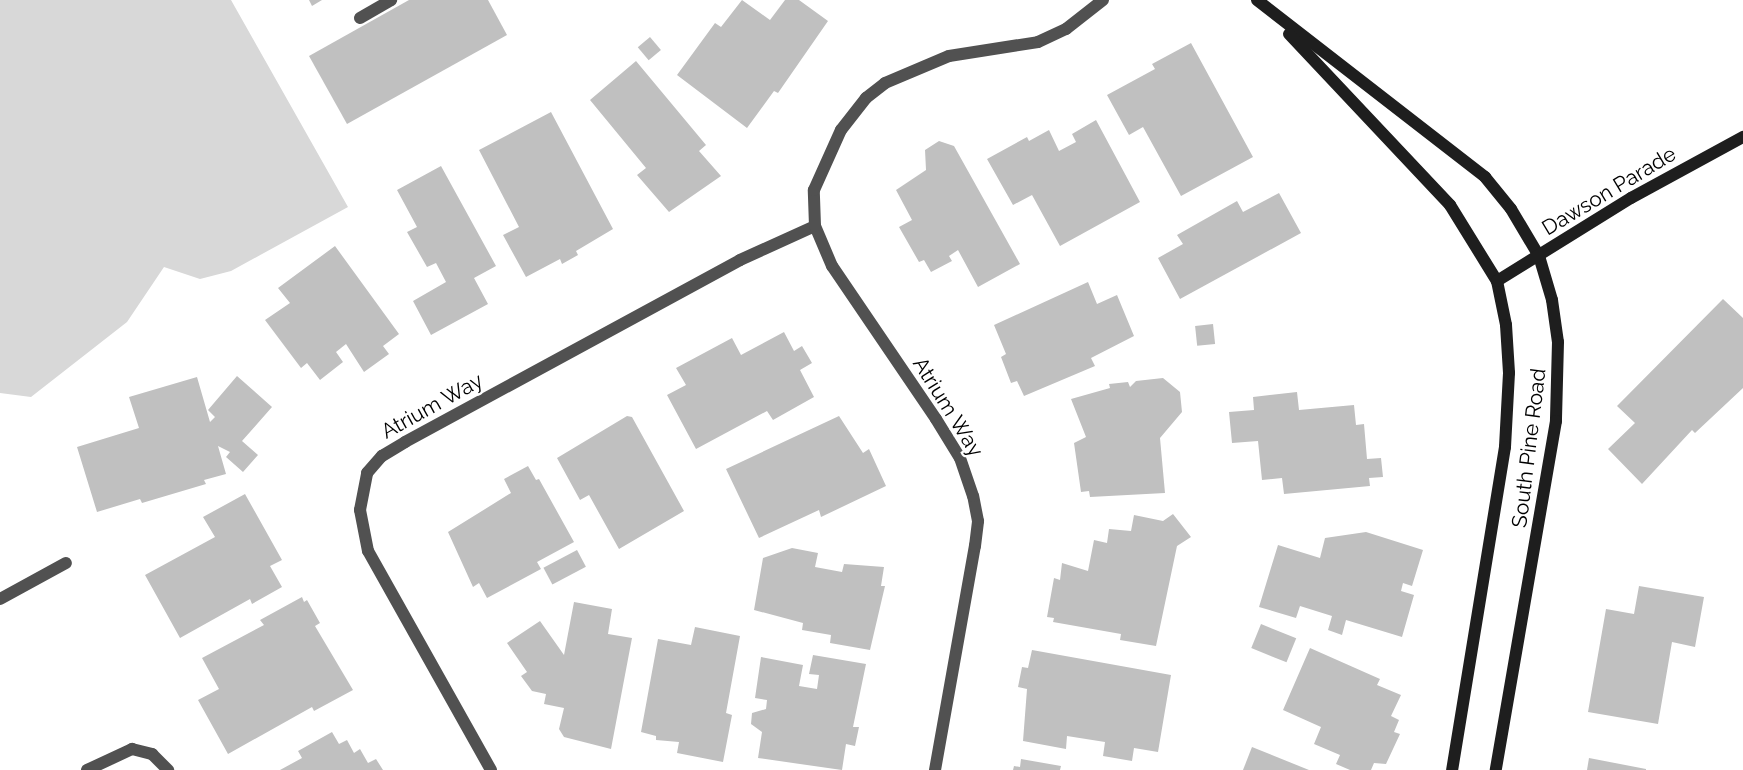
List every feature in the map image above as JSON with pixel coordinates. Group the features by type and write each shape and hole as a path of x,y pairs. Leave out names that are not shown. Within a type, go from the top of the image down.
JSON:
{"street":[{"path":"360,18 391,0"},
{"name":"Atrium Way","path":"935,770 975,546 978,521 973,496 956,452 832,266 815,226 814,190 822,165 841,130 876,90 930,62 1048,38 1103,0"},
{"name":"South Pine Road","path":"1259,2 1485,177 1511,209 1539,256 1552,300 1558,342 1556,421 1496,770"},
{"name":"South Pine Road","path":"1259,2 1450,205 1497,281 1506,325 1509,373 1505,447 1452,770"},
{"name":"Dawson Parade","path":"1497,281 1631,198 1743,137"},
{"name":"Atrium Way","path":"491,770 368,551 360,510 367,473 382,456 405,442 740,260 815,226"},
{"path":"0,599 66,563"},
{"path":"87,770 132,749 152,754 168,770"}],"shaded area":[{"path":"0,0 231,0 348,207 231,271 200,279 164,267 127,322 31,397 0,393"}],"building":[{"path":"309,0 322,0 312,6"},
{"path":"409,0 488,0 507,35 347,124 309,56"},
{"path":"742,0 770,20 785,0 799,0 828,21 778,93 774,91 747,128 677,75 715,23 721,27"},
{"path":"650,37 661,50 649,60 638,47"},
{"path":"1191,43 1253,157 1181,196 1143,127 1129,135 1107,95 1155,69 1152,64"},
{"path":"636,61 706,145 699,151 721,176 669,212 637,175 646,168 590,100"},
{"path":"551,112 613,229 576,251 578,255 562,264 560,259 526,277 503,235 519,227 479,150"},
{"path":"1096,120 1140,202 1060,246 1032,195 1013,205 987,159 1027,137 1029,141 1049,130 1059,151 1076,142 1072,134"},
{"path":"939,141 954,146 1020,264 978,287 958,250 949,256 952,261 931,272 924,260 919,262 899,227 912,220 896,190 926,170 925,150"},
{"path":"441,166 496,266 474,278 488,304 431,335 413,301 446,282 436,263 427,267 407,232 417,227 397,190"},
{"path":"1279,193 1301,233 1180,299 1158,258 1183,244 1177,235 1237,201 1243,212"},
{"path":"335,246 399,334 383,346 389,354 364,372 346,344 336,352 343,362 320,380 307,363 301,368 265,320 290,303 278,288"},
{"path":"1088,282 1097,304 1117,295 1134,336 1091,358 1095,366 1024,396 1017,381 1011,383 1001,357 1006,354 994,325"},
{"path":"1723,299 1743,318 1743,388 1695,433 1692,430 1642,484 1608,449 1635,423 1617,406"},
{"path":"1213,324 1215,344 1197,346 1195,326"},
{"path":"784,332 794,351 802,346 812,363 800,370 814,397 773,420 767,411 696,449 667,395 686,385 676,368 732,338 741,355"},
{"path":"237,376 272,407 242,441 258,455 243,472 226,457 230,452 218,446 226,474 204,480 206,484 142,503 140,499 97,512 77,447 139,428 129,397 197,377 210,422 215,417 208,410"},
{"path":"1163,378 1180,392 1182,412 1160,438 1165,493 1090,497 1089,491 1081,492 1074,443 1086,437 1071,399 1110,388 1109,384 1128,382 1130,387 1136,381"},
{"path":"1297,392 1299,410 1354,405 1356,425 1364,424 1367,459 1381,458 1383,477 1369,478 1370,486 1284,494 1282,478 1262,480 1258,441 1232,443 1229,412 1254,410 1253,397"},
{"path":"627,416 632,417 684,511 619,549 589,495 580,500 557,458"},
{"path":"839,416 863,453 869,449 886,486 821,517 819,510 759,538 726,469"},
{"path":"528,466 536,480 539,479 574,542 537,562 541,569 487,598 479,583 473,587 448,532 511,493 504,479"},
{"path":"245,494 282,560 270,566 282,587 252,604 250,599 180,638 145,575 215,537 203,517"},
{"path":"1173,514 1191,537 1177,546 1156,646 1120,640 1121,634 1053,622 1054,618 1047,617 1054,578 1060,580 1062,563 1088,571 1094,540 1107,543 1109,529 1131,531 1134,515 1163,521"},
{"path":"1366,532 1423,550 1412,586 1403,583 1401,591 1414,595 1402,637 1346,620 1342,635 1328,630 1332,616 1300,606 1296,618 1259,607 1278,545 1320,558 1325,538"},
{"path":"792,548 818,553 815,567 842,572 844,564 884,567 881,586 885,586 870,650 830,643 831,635 802,630 803,623 754,610 763,558"},
{"path":"577,550 586,567 552,585 543,568"},
{"path":"1639,586 1704,597 1695,647 1672,642 1658,724 1588,712 1606,609 1634,614"},
{"path":"302,597 304,602 307,600 320,623 315,626 353,690 314,711 312,707 228,754 198,700 219,689 202,658 264,625 260,620"},
{"path":"574,602 612,609 608,634 632,638 611,749 564,737 559,729 564,708 544,704 546,694 532,691 521,676 527,672 507,643 540,621 564,655"},
{"path":"1261,624 1296,638 1286,662 1251,648"},
{"path":"695,627 740,636 726,713 732,715 723,762 677,753 679,742 656,740 656,736 641,732 658,639 691,645"},
{"path":"1310,648 1380,679 1377,685 1401,695 1391,716 1399,720 1394,732 1400,734 1386,764 1374,763 1371,770 1350,770 1336,764 1340,755 1314,744 1321,727 1283,710"},
{"path":"1032,650 1171,675 1158,752 1134,748 1132,761 1103,756 1105,742 1067,736 1066,749 1023,741 1027,689 1018,687 1022,667 1028,668"},
{"path":"813,655 866,664 853,727 859,727 855,746 846,744 842,770 758,758 762,732 751,724 752,713 766,709 767,700 755,698 761,657 803,665 799,686 817,689 819,675 809,674"},
{"path":"332,732 339,744 347,740 354,753 360,749 368,763 376,759 383,770 280,770 302,758 298,751"},
{"path":"1252,747 1309,770 1243,770"},
{"path":"1589,758 1646,769 1646,770 1587,770"},
{"path":"1021,759 1061,766 1060,770 1013,770 1014,766 1020,767"}]}
